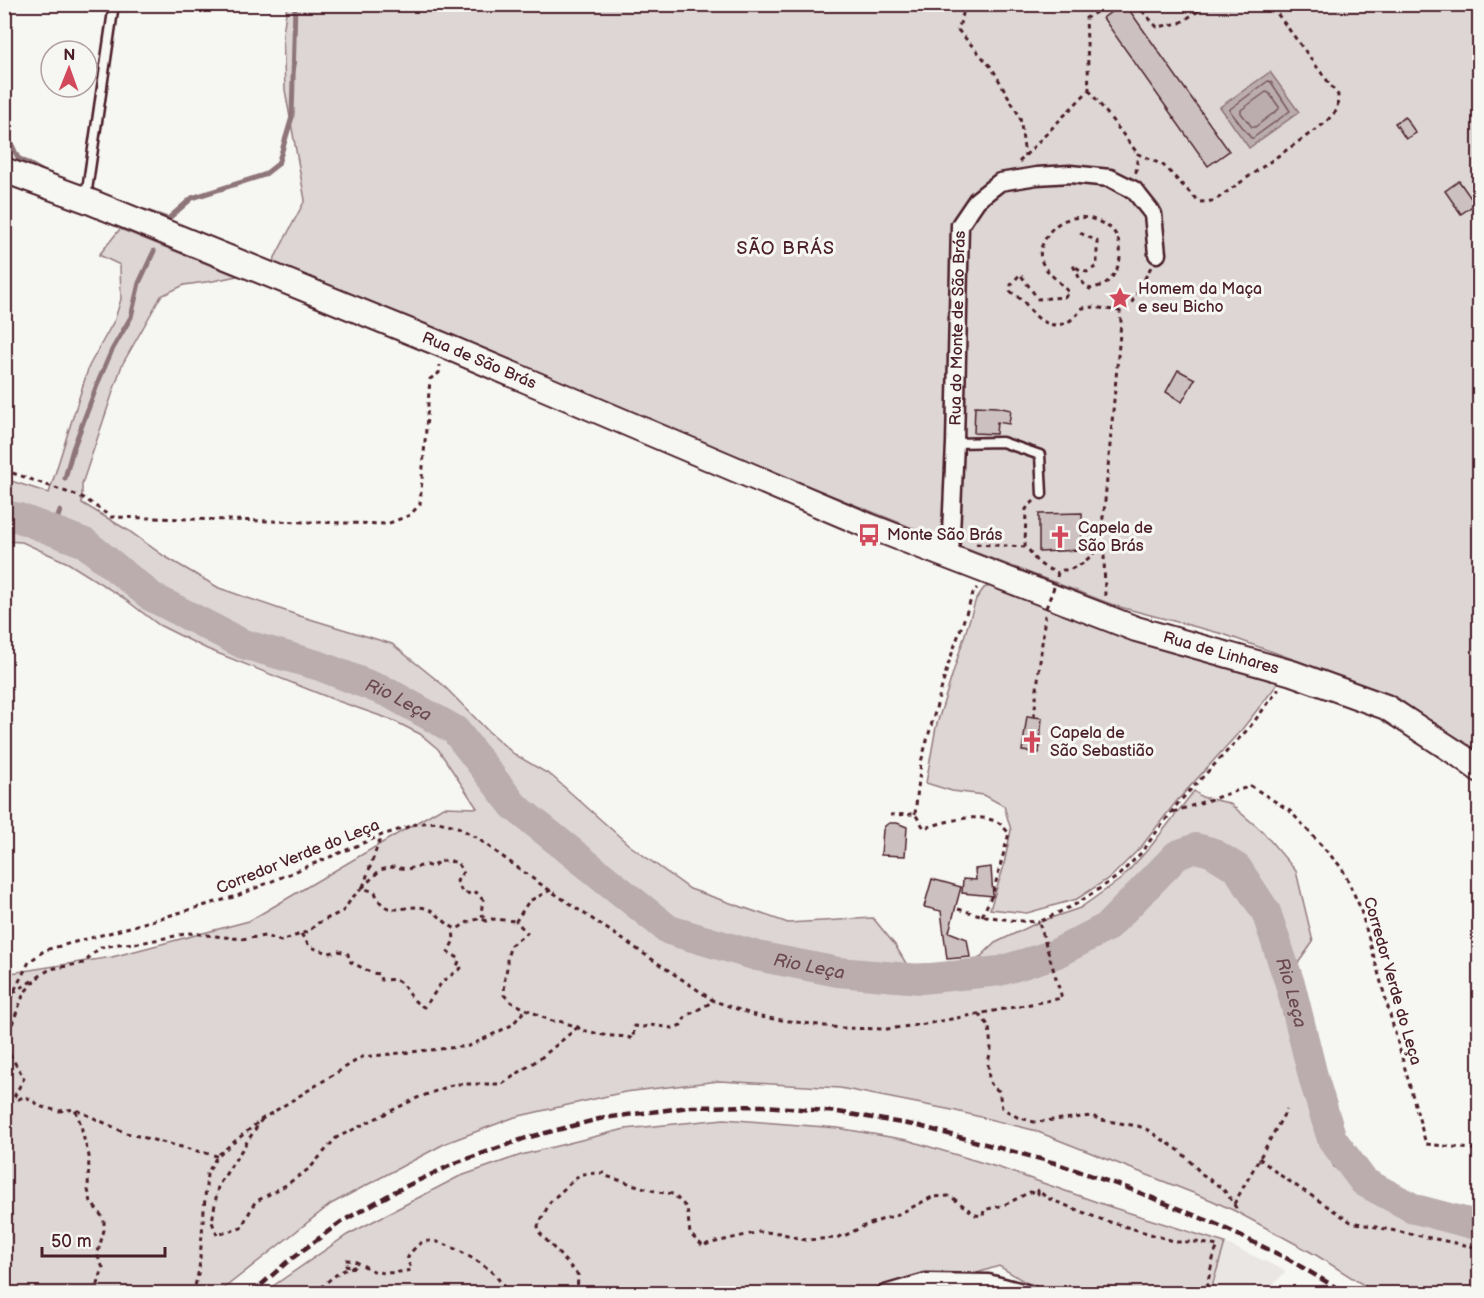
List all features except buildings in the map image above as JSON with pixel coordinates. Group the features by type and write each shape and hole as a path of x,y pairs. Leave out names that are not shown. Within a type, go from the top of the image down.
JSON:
{"main road":[{"name":"Rua de São Brás","path":"4,170 86,200 443,345 858,521 950,556"},
{"name":"Rua de Linhares","path":"950,556 1136,629 1292,673 1386,707 1479,770"}],"street":[{"name":"Rua do Monte de São Brás","path":"950,556 960,225 977,200 1000,182 1036,176 1070,174 1110,178 1134,190 1153,214 1157,254"},
{"path":"885,1293 926,1282 988,1283 1030,1293"}],"lane":[{"path":"86,200 114,4"},
{"path":"955,443 1002,442 1040,455 1042,494"}],"path":[{"path":"966,4 958,30 993,68 1020,117 1025,156"},
{"path":"1110,4 1086,18 1089,90 1138,154 1163,165 1199,202 1214,201 1325,123 1337,110 1338,96 1270,4"},
{"path":"1136,4 1157,27 1180,23 1209,4"},
{"path":"1000,182 1089,90"},
{"path":"1134,190 1138,154"},
{"path":"1080,233 1097,241 1097,266 1087,272 1073,265 1078,275 1085,286 1090,289 1107,283 1121,260 1119,240 1114,230 1100,221 1081,216 1061,221 1050,230 1041,246 1040,258 1044,266 1069,293 1058,298 1038,298 1020,274 1011,285 1010,291 1034,314 1050,325 1069,322 1082,308 1093,307 1120,311 1131,304 1157,254"},
{"path":"1034,717 1046,608 1058,573 1082,564 1093,554 1099,537 1104,512 1121,322 1120,311"},
{"path":"4,470 84,498 111,517 387,524 410,515 420,504 430,379 439,373 443,345"},
{"path":"1025,547 1026,509 1042,494"},
{"path":"1099,537 1104,554 1105,602"},
{"path":"978,544 1025,547 1035,560 1058,573"},
{"path":"982,916 993,893 1009,833 998,823 978,818 956,820 924,828 915,814 921,762 948,665 974,591 983,582 996,575"},
{"path":"958,909 982,916 1039,925 1117,877 1140,854 1179,802 1249,728 1292,673"},
{"name":"Corredor Verde do Leça","path":"1171,813 1251,786 1290,811 1342,868 1360,907 1426,1144 1479,1150"},
{"path":"890,815 915,814"},
{"name":"Corredor Verde do Leça","path":"4,1015 29,962 45,950 237,896 381,835 420,823 438,822 456,826 477,838 714,1001 760,1017 840,1028 887,1029 1062,998 1039,925"},
{"path":"362,888 381,835"},
{"path":"13,993 50,969 84,963 100,947 140,943 190,933 241,939 265,936 282,941 309,931 318,923 343,911 352,898 381,870 393,867 407,869 426,865 432,867 439,861 457,862 463,872 457,881 462,892 471,894 476,892 483,900 481,913 486,921"},
{"path":"301,934 310,947 329,953 339,951 348,954 350,961 372,973 379,974 381,980 395,980 406,988 416,1004 424,1007 442,982 461,968 457,966 460,959 448,952 454,940 453,929 439,915 424,908 391,909 386,907 375,892 362,888"},
{"path":"516,921 529,901 551,890"},
{"path":"453,929 481,918 486,921 492,919 516,921 527,933 511,945 507,958 504,995 511,1002 551,1021 578,1027 581,1031 589,1030 600,1035 624,1036 633,1039 634,1026 644,1027 650,1024 673,1028 681,1025 686,1016 714,1001"},
{"path":"37,978 24,993 6,1040 7,1050 24,1078 14,1097 19,1099 25,1096 42,1107 59,1111 75,1109 126,1133 217,1156"},
{"path":"193,1293 199,1270 207,1174 217,1156 262,1119 362,1057 470,1047 512,1025 526,1009"},
{"path":"979,1014 989,1026 991,1049 988,1063 989,1081 999,1091 1002,1108 1017,1117 1034,1122 1092,1116 1146,1129 1180,1151 1202,1174 1223,1189 1234,1204 1235,1211"},
{"path":"262,1119 218,1186 212,1222 218,1235 241,1228 255,1203 310,1168 336,1138 417,1098 455,1084 501,1084 542,1057 578,1027"},
{"path":"75,1109 89,1156 88,1190 92,1202 104,1219 104,1230 98,1252 103,1268 95,1293"},
{"path":"1234,1204 1287,1109"},
{"path":"1259,1158 1277,1173 1351,1222 1479,1248"},
{"path":"577,1293 578,1275 539,1232 538,1226 550,1202 580,1174 604,1173 609,1177 672,1194 687,1208 690,1234 704,1247 707,1244 759,1232 780,1233 806,1240 837,1238 901,1213 932,1197 950,1196 976,1215 982,1216 984,1210 1004,1205 1030,1192 1038,1194 1038,1190 1047,1198 1100,1219 1177,1242 1196,1242 1218,1246 1205,1293"},
{"path":"314,1293 335,1276 354,1267 346,1265 345,1260 351,1260 376,1271 394,1274 412,1270 407,1256 420,1243 429,1241 438,1242 468,1255 491,1271 508,1293"},
{"path":"4,1285 6,1293"}],"shaded area":[{"path":"287,5 1479,5 1479,757 1395,696 1223,634 1116,606 920,531 269,269 305,200 285,90 283,34"},
{"path":"120,229 237,276 184,285 161,296 122,365 82,484 82,503 129,531 164,556 219,588 392,644 443,685 514,754 552,776 629,845 690,889 788,923 873,918 895,945 907,965 975,962 995,943 1039,922 1080,908 1121,879 1151,846 1194,791 1202,797 1229,803 1262,831 1296,871 1313,942 1279,990 1312,1120 1334,1167 1380,1204 1428,1220 1479,1233 1479,1293 1376,1293 1316,1255 1235,1211 1033,1130 952,1110 840,1088 719,1081 625,1092 515,1117 446,1143 331,1204 218,1293 5,1293 5,969 11,973 112,957 249,921 443,807 477,808 438,749 420,734 392,720 207,649 159,625 122,597 68,563 22,542 5,541 5,479 49,493 89,366 115,319 121,299 120,265 99,255"},
{"path":"995,584 1275,675 1277,681 1276,686 1243,728 1176,802 1141,847 1112,876 1077,899 1027,913 990,909 1003,869 1011,830 1004,806 984,795 952,791 926,783 936,727 976,599 984,588"},
{"path":"724,1119 838,1128 907,1140 1000,1168 1111,1207 1225,1243 1210,1293 1043,1293 999,1266 910,1294 265,1294 273,1286 347,1235 458,1177 521,1155 625,1129"},
{"path":"1225,1243 1286,1271 1273,1285 1287,1293 1210,1294"}],"water":[{"path":"1270,72 1299,112 1249,148 1220,107"}],"waterway":[{"path":"145,211 168,219 192,198 264,175 278,164 292,117 295,4"},
{"path":"4,128 18,158 45,173"},
{"path":"65,478 73,449 99,380 112,350 131,317 139,283 154,251"},
{"path":"53,531 60,511"},
{"name":"Rio Leça","path":"4,515 19,518 85,543 152,597 243,644 320,666 389,693 455,730 514,806 669,930 757,956 838,972 921,979 1000,971 1055,954 1107,927 1177,855 1196,848 1211,852 1237,868 1266,912 1291,987 1314,1080 1332,1139 1364,1182 1415,1209 1480,1226"}],"railway":[{"path":"251,1294 287,1262 341,1222 396,1191 458,1162 526,1138 603,1118 690,1107 764,1106 838,1112 919,1126 1055,1163 1133,1190 1218,1225 1288,1259 1347,1294"}],"place":[{"name":"Homem da Maça e seu Bicho","path":"1120,298"},
{"name":"Monte São Brás","path":"869,535"},
{"name":"Capela de São Brás","path":"1060,537"},
{"name":"Capela de São Sebastião","path":"1032,742"}],"district":[{"name":"SÃO BRÁS","path":"786,248"}]}
